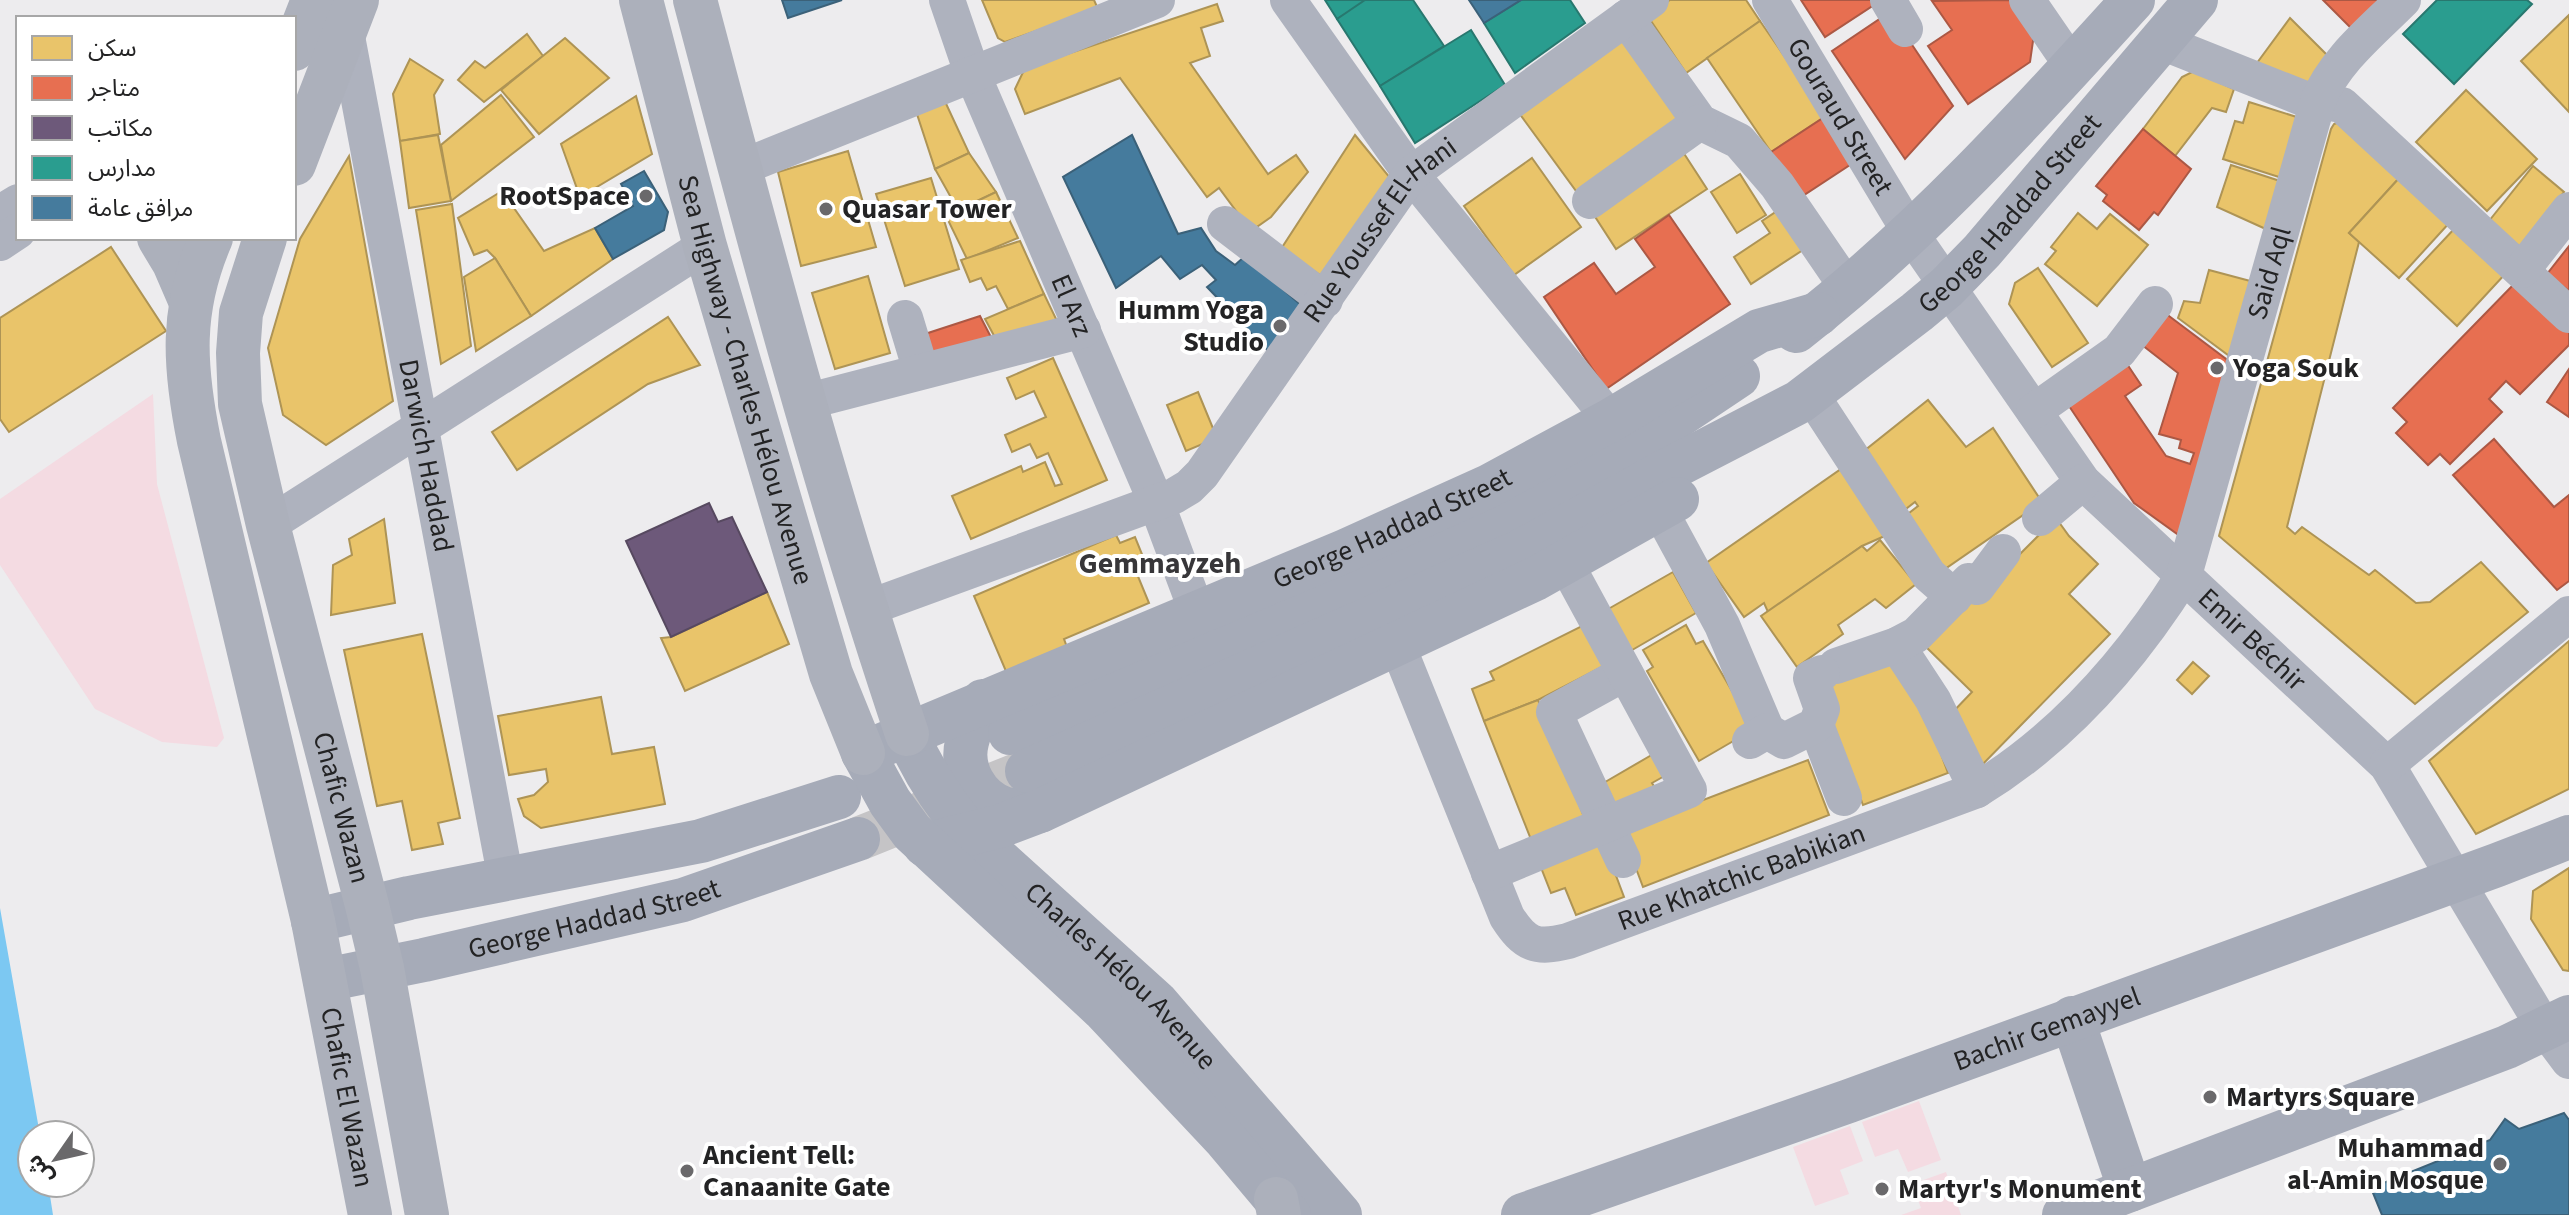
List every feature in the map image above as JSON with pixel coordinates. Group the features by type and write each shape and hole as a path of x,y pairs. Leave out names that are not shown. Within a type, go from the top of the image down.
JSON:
{"highway":[{"path":"296,44 313,0"},
{"name":"Sea Highway - Charles Hélou Avenue","path":"641,0 705,246 831,674 863,753"},
{"name":"Sea Highway - Charles Hélou Avenue","path":"695,0 805,402 865,609 907,734"},
{"path":"296,159 352,15"},
{"path":"160,240 190,300"},
{"path":"190,300 210,240"},
{"name":"Chafic Wazan","path":"264,240 241,313 238,353 240,404 382,968 427,1215"},
{"name":"Chafic Wazan","path":"190,300 186,360 199,441 325,980"},
{"name":"Chafic El Wazan","path":"325,980 370,1215"}],"main road":[{"name":"George Haddad Street","path":"1015,754 1554,493 1632,447 1729,382 1833,302 1911,234 2073,67 2133,0"},
{"name":"George Haddad Street","path":"1015,754 1521,551 1805,398 1947,287 1982,251 2196,0"},
{"name":"George Haddad Street","path":"925,845 1000,826 1015,754 1197,612 1489,486 1611,420 1759,331 1833,302"},
{"name":"George Haddad Street","path":"863,753 907,734 1015,754 1397,644 1535,579 1659,509 1761,442 1805,398"},
{"name":"Charles Hélou Avenue","path":"907,734 922,769 943,802 970,834 1156,1002 1340,1215"},
{"name":"Charles Hélou Avenue","path":"863,753 890,802 925,845 1112,1018 1215,1128 1281,1210"},
{"name":"George Haddad Street","path":"313,921 701,841 839,797"},
{"name":"Bachir Gemayyel","path":"1523,1215 2455,881 2569,837"},
{"name":"George Haddad Street","path":"325,980 683,900 858,839"},
{"path":"2072,1018 2130,1190"},
{"path":"2064,1215 2507,1047 2561,1036"}],"street":[{"name":"El Arz","path":"947,0 972,73 1156,502 1197,612"},
{"path":"740,168 1157,0"},
{"path":"1288,0 1411,174 1611,420"},
{"name":"Gouraud Street","path":"1770,0 1911,234"},
{"path":"2027,0 2073,67"},
{"name":"Said Aql","path":"2184,575 2326,79 2403,0"},
{"path":"1638,9 1700,122 1739,141 1777,185 1833,302"},
{"name":"Rue Youssef El-Hani","path":"865,609 1174,496 1189,487 1202,474 1411,174 1638,9"},
{"name":"Darwich Haddad","path":"352,15 421,428 506,880"},
{"path":"2159,41 2305,99 2342,105 2569,315"},
{"path":"1590,201 1700,122"},
{"path":"2522,270 2569,210"},
{"path":"1225,224 1325,300"},
{"name":"Emir Béchir","path":"1911,234 2083,482 2387,765 2455,881 2561,1036"},
{"path":"268,525 705,246"},
{"path":"2034,411 2119,351 2155,304"},
{"path":"905,318 921,371"},
{"path":"805,402 1083,330"},
{"path":"1805,398 1929,575 1954,597"},
{"path":"2040,518 2083,482"},
{"path":"1659,509 1722,625 1758,736 1784,741 1816,725"},
{"path":"1844,798 1816,725 1822,709 1811,678 1916,635 1969,581 1977,587 2003,552"},
{"path":"1489,873 1689,790 1565,562"},
{"name":"Rue Khatchic Babikian","path":"1397,644 1507,917 1519,935 1535,944 1549,946 1977,790 2005,773 2092,698 2153,625 2184,575"},
{"path":"2387,765 2569,614"},
{"path":"1897,645 1933,700 1977,790"},
{"path":"1623,860 1554,712 1625,673"}],"shaded area":[{"path":"153,394 157,484 224,738 217,747 162,742 95,709 0,565 0,499"},
{"path":"1919,1101 1941,1160 1908,1172 1898,1149 1875,1157 1862,1122"},
{"path":"1850,1126 1863,1161 1840,1170 1849,1194 1815,1206 1793,1147"},
{"path":"1946,1172 1961,1215 1901,1215 1921,1208 1912,1184"}],"water":[{"path":"0,908 37,1119 16,1119 16,1199 50,1199 53,1215 0,1215"}],"building: سكن":[{"path":"982,0 1094,0 1098,9 1005,42 998,38"},
{"path":"1670,0 1746,0 1760,21 1686,73 1647,15"},
{"path":"1217,4 1223,21 1201,28 1210,56 1190,63 1268,174 1296,155 1308,172 1271,217 1251,231 1219,188 1207,197 1120,78 1025,114 1015,89 1025,68"},
{"path":"2569,15 2569,112 2521,61"},
{"path":"2290,18 2329,57 2308,90 2254,67"},
{"path":"1760,21 1826,116 1771,152 1707,58"},
{"path":"527,34 543,56 484,102 458,80 475,61 485,68"},
{"path":"1623,37 1683,119 1579,195 1519,113"},
{"path":"565,38 609,78 539,134 501,90"},
{"path":"410,59 443,80 434,95 440,134 400,141 393,94"},
{"path":"2194,71 2234,89 2226,112 2212,108 2175,156 2143,129 2182,77"},
{"path":"2466,90 2537,159 2487,211 2416,142"},
{"path":"501,95 534,137 451,201 441,145"},
{"path":"942,95 969,153 935,169 915,108"},
{"path":"636,96 652,154 580,197 561,144"},
{"path":"2249,102 2303,119 2285,179 2223,159 2235,121 2243,123"},
{"path":"2340,122 2401,176 2349,233 2359,242 2287,527 2295,534 2302,527 2369,575 2375,570 2416,603 2430,602 2481,562 2528,612 2415,704 2219,536 2331,129"},
{"path":"438,135 451,201 409,208 400,141"},
{"path":"1355,135 1391,179 1326,279 1281,249"},
{"name":"Quasar Tower","path":"848,151 876,247 801,266 778,172"},
{"path":"1683,152 1707,189 1616,249 1592,212"},
{"path":"969,153 996,192 958,210 935,169"},
{"path":"349,156 393,401 326,445 283,415 268,348 300,239"},
{"path":"1532,158 1581,227 1514,275 1464,206"},
{"path":"2231,165 2283,182 2268,230 2217,207"},
{"path":"2533,166 2564,192 2520,247 2489,221"},
{"path":"1740,174 1766,215 1737,233 1711,192"},
{"path":"2401,176 2451,221 2399,278 2349,233"},
{"path":"931,178 959,269 905,286 876,194"},
{"path":"502,191 544,251 595,228 613,259 531,316 495,258 487,250 474,255 458,218"},
{"path":"996,192 1018,238 967,259 946,216"},
{"path":"452,204 471,346 441,364 416,210"},
{"path":"1783,207 1809,246 1751,284 1734,257 1770,233 1762,221"},
{"path":"2078,213 2097,229 2110,214 2148,245 2097,306 2045,264 2056,251 2051,247"},
{"path":"2456,227 2506,273 2457,326 2407,279"},
{"path":"1020,241 1044,294 1008,309 996,286 987,290 981,278 970,282 961,260"},
{"path":"111,247 166,331 9,432 0,419 0,318"},
{"path":"495,258 531,316 476,351 464,277"},
{"path":"2038,268 2088,343 2052,367 2009,304 2015,283"},
{"path":"2209,270 2254,282 2232,358 2178,318 2184,301 2200,303"},
{"path":"868,276 890,353 835,369 812,293"},
{"path":"1044,294 1059,325 998,343 985,319"},
{"path":"668,317 700,365 648,384 517,470 492,432"},
{"path":"1053,358 1107,480 971,539 952,496 1021,466 1023,472 1045,462 1055,486 1062,484 1048,453 1037,458 1030,444 1012,452 1005,435 1046,417 1034,391 1016,399 1007,378"},
{"path":"1198,392 1217,438 1186,451 1167,405"},
{"path":"1928,400 1966,447 1993,428 2042,502 1942,571 1904,517 1918,506 1915,502 1898,515 1854,459"},
{"path":"1841,469 1887,535 1862,546 1768,612 1764,603 1744,617 1706,563"},
{"path":"2056,518 2069,536 2098,564 2069,594 2110,634 1981,766 1950,715 1972,692 1921,642 1976,598"},
{"path":"384,519 395,603 331,615 333,565 352,555 349,539"},
{"path":"1116,535 1120,543 1135,537 1148,569 1137,574 1149,603 1064,639 1068,650 1008,676 974,596"},
{"path":"1880,540 1916,584 1886,608 1875,599 1838,625 1843,634 1797,667 1761,616 1862,546 1867,551"},
{"path":"1673,572 1696,613 1627,653 1603,612"},
{"path":"767,592 789,644 685,691 661,638 671,637"},
{"path":"1586,624 1608,664 1538,700 1484,721 1472,689 1494,680 1490,672"},
{"path":"1686,625 1696,644 1703,641 1754,729 1699,761 1647,671 1653,667 1643,650"},
{"path":"422,634 460,818 438,823 443,844 412,850 402,801 377,806 344,650"},
{"path":"2569,641 2569,789 2476,834 2429,761"},
{"path":"1893,660 1923,705 1948,773 1863,805 1819,688"},
{"path":"2193,662 2209,676 2192,694 2177,680"},
{"path":"601,697 612,754 654,747 665,804 541,828 524,816 518,799 534,795 548,782 546,769 509,775 498,716"},
{"path":"1538,700 1586,822 1532,842 1484,721"},
{"path":"1655,753 1668,774 1652,783 1655,788 1615,811 1600,785"},
{"path":"1808,760 1829,815 1643,887 1622,831"},
{"path":"1603,841 1624,897 1576,915 1565,888 1551,893 1540,865"},
{"path":"2569,868 2569,971 2563,970 2531,919 2533,891"}],"building: متاجر":[{"path":"1801,0 1879,0 1880,1 1825,37"},
{"path":"2011,0 2034,34 2030,62 1968,104 1928,46 1952,30 1932,1"},
{"path":"2323,0 2394,0 2358,35"},
{"path":"1890,12 1953,106 1905,159 1832,51"},
{"path":"1826,116 1856,161 1801,197 1771,152"},
{"path":"2143,129 2191,169 2158,215 2154,212 2139,230 2103,201 2107,195 2096,186"},
{"path":"1669,215 1730,304 1606,389 1544,297 1594,263 1616,294 1655,267 1635,239"},
{"path":"2569,246 2569,291 2547,274"},
{"path":"2518,280 2569,331 2569,345 2520,394 2506,381 2489,399 2502,412 2450,464 2440,454 2428,465 2396,433 2407,422 2393,408"},
{"path":"2161,310 2230,362 2180,536 2134,503 2069,406 2123,358 2141,385 2125,396 2166,456 2190,464 2194,453 2179,448 2181,440 2159,434 2178,373 2137,341"},
{"path":"980,316 993,341 930,358 922,335"},
{"path":"2569,369 2569,417 2547,402"},
{"path":"2494,439 2554,507 2569,495 2569,581 2557,590 2453,475"}],"building: مكاتب":[{"path":"709,503 718,522 732,517 767,592 671,637 626,541"}],"building: مدارس":[{"path":"1325,0 1368,0 1337,19"},
{"path":"1365,0 1413,0 1444,46 1380,86 1337,19"},
{"path":"1521,0 1570,0 1585,23 1515,73 1484,23"},
{"path":"2437,0 2527,0 2532,4 2454,84 2403,34"},
{"path":"1471,30 1505,85 1415,143 1380,86"}],"building: مرافق عامة":[{"path":"782,0 842,0 788,18"},
{"path":"1469,0 1521,0 1484,23"},
{"path":"1132,135 1178,234 1201,228 1216,251 1235,265 1245,256 1302,306 1269,352 1207,287 1216,280 1202,265 1180,279 1161,256 1116,288 1063,177"},
{"path":"644,171 668,212 664,230 613,259 595,228 633,206 621,184"},
{"name":"Muhammad al-Amin Mosque","path":"2564,1113 2569,1120 2569,1215 2382,1215 2371,1188 2490,1140 2505,1119 2519,1129"}],"tunnel":[{"path":"858,839 1027,771"}],"place":[{"name":"RootSpace","path":"646,196"},
{"name":"Quasar Tower","path":"826,209"},
{"name":"Humm Yoga Studio","path":"1280,326"},
{"name":"Yoga Souk","path":"2217,368"},
{"name":"Martyrs Square","path":"2210,1097"},
{"name":"Muhammad al-Amin Mosque","path":"2500,1164"},
{"name":"Ancient Tell: Canaanite Gate","path":"687,1171"},
{"name":"Martyr's Monument","path":"1882,1189"}],"district":[{"name":"Gemmayzeh","path":"1160,563"}]}
